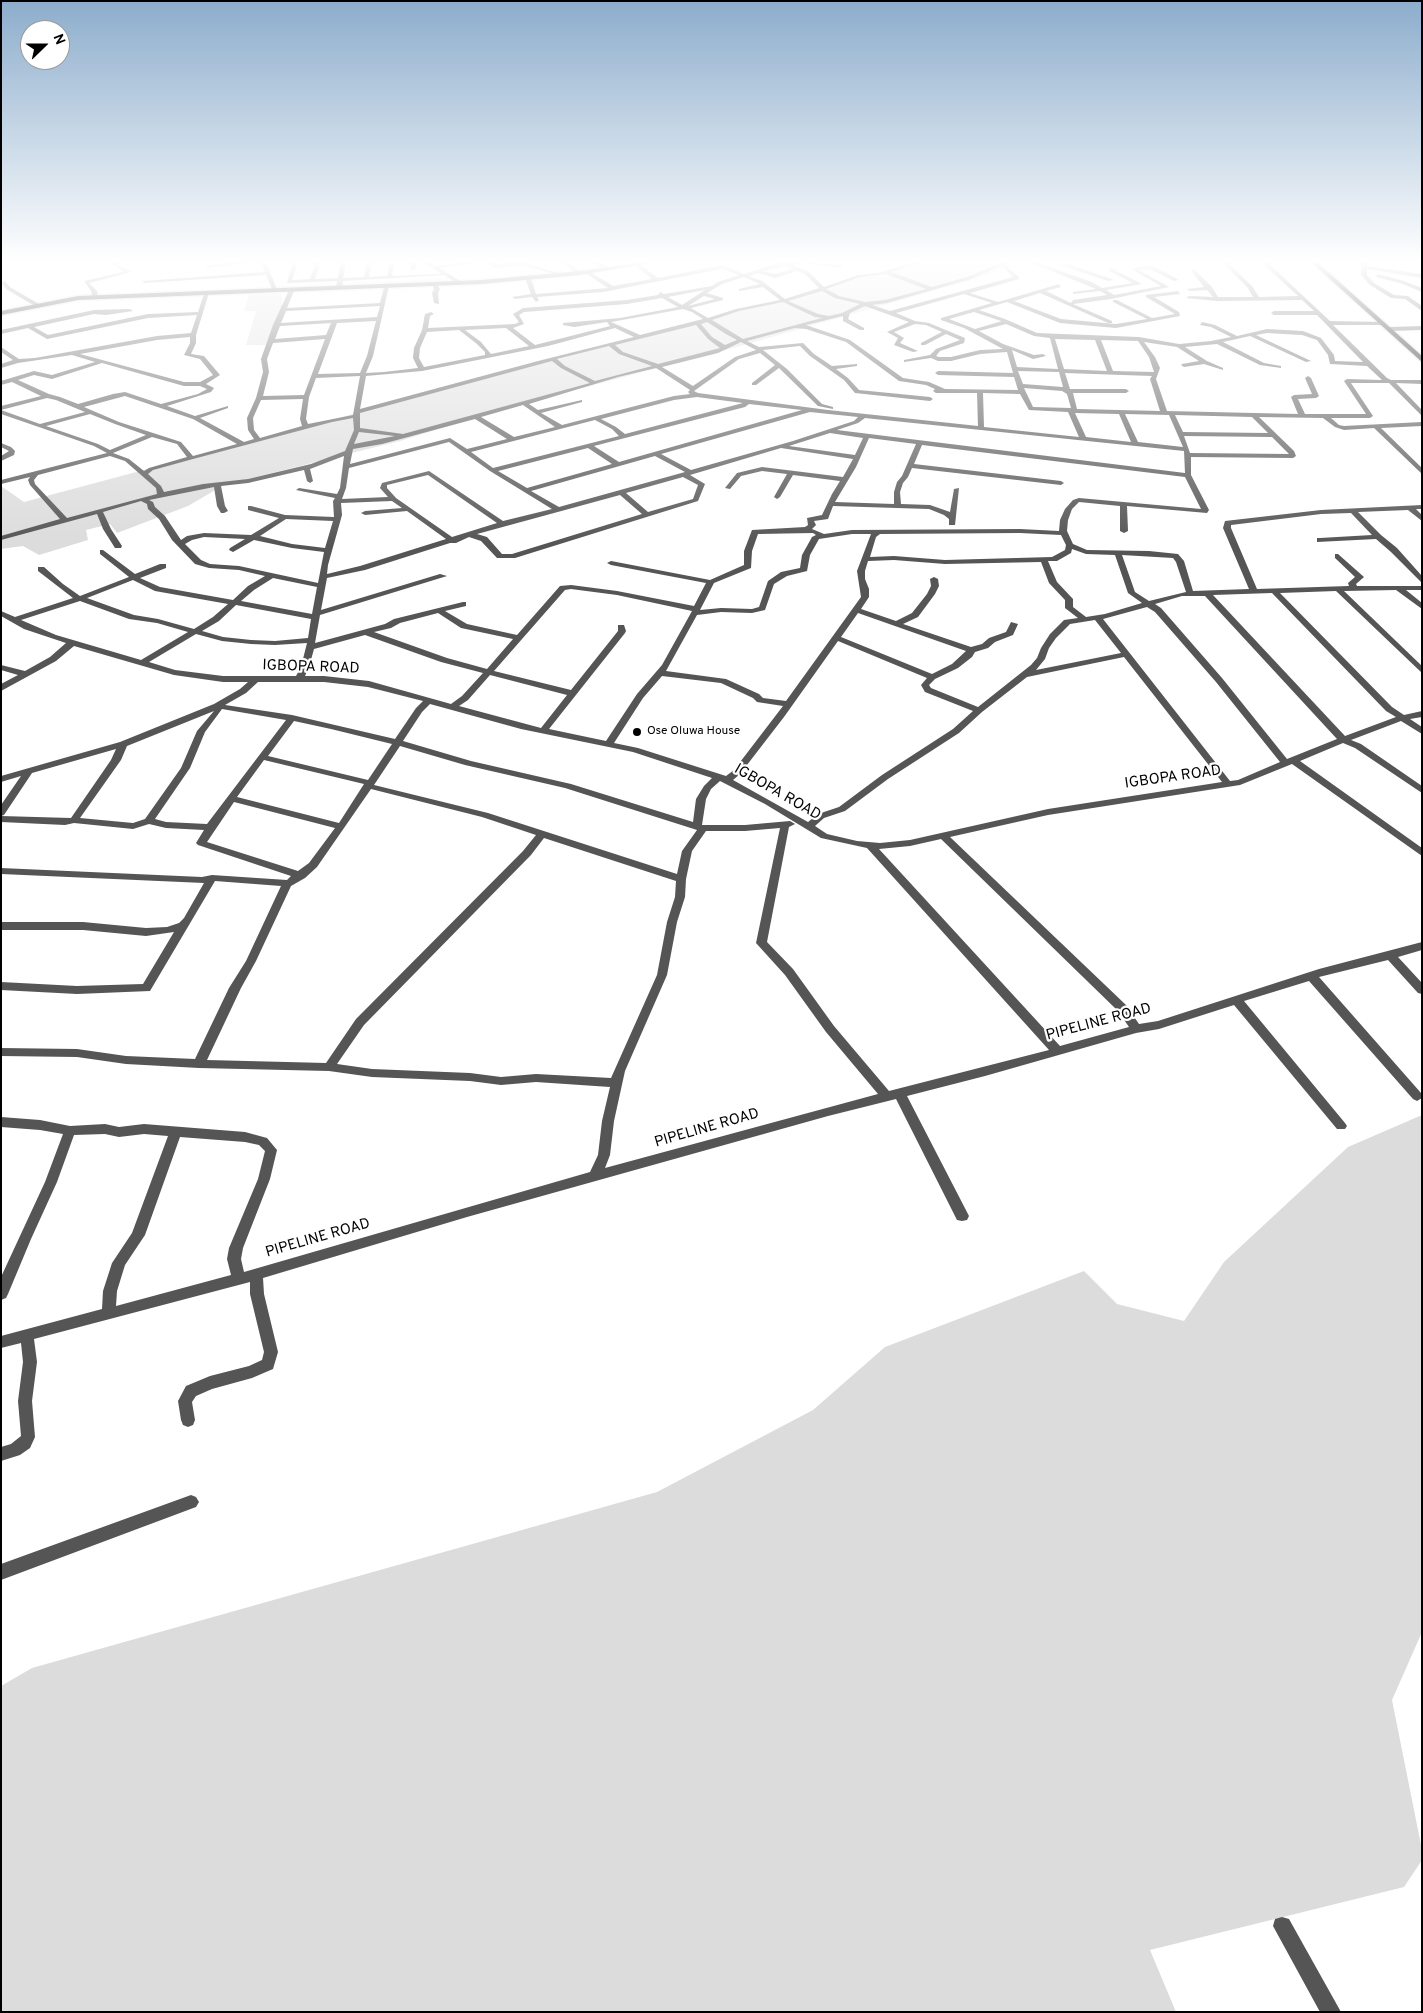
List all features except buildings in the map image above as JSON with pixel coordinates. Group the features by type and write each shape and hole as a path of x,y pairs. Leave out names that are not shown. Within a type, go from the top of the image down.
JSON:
{"street":[{"path":"11,356 18,361"},
{"path":"1,366 18,361 56,356"},
{"path":"81,356 184,384 201,384 212,389 200,395 161,406"},
{"path":"188,356 202,357 217,375 201,384"},
{"path":"258,440 251,430 250,418 259,398 267,369 264,359 265,356"},
{"path":"306,428 303,419 306,397 321,356"},
{"path":"298,679 305,667 327,550 338,515 338,499 343,488 349,449 357,430 357,414 363,374 370,356"},
{"path":"416,356 422,369"},
{"path":"314,376 396,373 488,356"},
{"path":"529,356 540,362"},
{"path":"143,474 190,458 566,356"},
{"path":"631,356 656,367 693,389"},
{"path":"1,538 140,500 154,500 217,484 280,476 331,460 349,449 700,356"},
{"path":"693,389 743,356"},
{"path":"767,356 779,365 820,405 842,412"},
{"path":"813,356 846,379 857,392 929,402 935,388"},
{"path":"868,356 901,380 927,383 944,391 980,392 1059,388 1067,391 1126,391"},
{"path":"906,361 932,356 938,359 951,359 964,356"},
{"path":"1011,356 1021,389 1031,409 1254,416 1370,416 1346,381 1422,382"},
{"path":"1031,356 1043,356"},
{"path":"1056,356 1067,391 1071,396 1073,411 1083,439"},
{"path":"1105,356 1111,372"},
{"path":"1151,356 1156,365 1157,372 1153,379 1168,413 1182,434 1187,452 1188,475 1206,510 1196,512 1123,503 1076,500 1064,520 1064,534 1070,545 1086,552 1149,553 1175,556 1180,561 1190,593"},
{"path":"1195,356 1221,369"},
{"path":"1245,356 1271,367 1279,367"},
{"path":"1297,356 1308,361"},
{"path":"1331,356 1332,363 1368,364"},
{"path":"1360,356 1391,382 1422,414"},
{"path":"553,359 563,367 595,383"},
{"path":"1,382 34,372 52,377 102,362"},
{"path":"1184,365 1205,362"},
{"path":"754,384 779,365"},
{"path":"831,368 855,365"},
{"path":"938,373 1060,371 1155,374"},
{"path":"1302,415 1294,397 1316,396 1308,378"},
{"path":"11,379 47,396 179,443 190,458"},
{"path":"693,389 691,392 697,395"},
{"path":"980,392 981,428"},
{"path":"79,406 121,394 195,418 244,444"},
{"path":"467,451 674,398 697,395 1187,452 1294,456 1254,416"},
{"path":"2,412 47,396"},
{"path":"259,398 306,397"},
{"path":"536,412 580,401"},
{"path":"492,470 744,406 748,402"},
{"path":"524,403 562,427"},
{"path":"195,418 226,407"},
{"path":"527,490 777,420 808,409"},
{"path":"2,412 96,445 128,460 158,487 154,500 162,518 180,544 194,559 204,564 272,575 321,586"},
{"path":"41,426 90,412"},
{"path":"1121,412 1136,445"},
{"path":"323,577 362,568 453,541 502,524 558,510 827,432 856,422 864,415"},
{"path":"1324,415 1339,427 1422,424"},
{"path":"475,416 514,440"},
{"path":"916,421 924,416"},
{"path":"597,419 614,428 623,436"},
{"path":"1376,427 1422,472"},
{"path":"357,430 407,435"},
{"path":"426,430 450,440 492,470 558,510"},
{"path":"827,432 867,435 919,444 1188,475"},
{"path":"1,482 110,453 153,434"},
{"path":"1182,434 1274,435"},
{"path":"800,532 812,525 810,520 823,519 867,435"},
{"path":"346,467 450,440"},
{"path":"898,505 896,492 919,444"},
{"path":"1,445 9,448 12,454 1,459"},
{"path":"590,446 617,464"},
{"path":"776,446 857,457"},
{"path":"470,535 484,539 500,556 506,557 698,499 702,484 656,454"},
{"path":"910,466 1060,482"},
{"path":"306,467 310,481"},
{"path":"728,488 738,474 762,469 844,480"},
{"path":"453,541 394,498 383,488 384,484 429,473 502,524"},
{"path":"777,497 791,473"},
{"path":"35,474 31,480 32,484 43,498 66,520"},
{"path":"217,484 221,506 224,511"},
{"path":"951,532 957,489"},
{"path":"299,490 338,499 394,498"},
{"path":"620,492 647,515"},
{"path":"1123,503 1124,531"},
{"path":"832,504 930,507 947,512 952,519"},
{"path":"1254,591 1228,528 1228,523 1321,512 1422,507"},
{"path":"251,508 285,516 336,519"},
{"path":"1410,508 1422,519"},
{"path":"365,513 410,509"},
{"path":"99,511 118,546"},
{"path":"1353,511 1378,538 1394,550 1422,581"},
{"path":"233,550 285,516"},
{"path":"609,743 658,673 666,666 711,582 746,567 748,551 755,532 814,531 823,536"},
{"path":"453,707 466,698 536,616 563,588 617,593 695,611 752,611 762,608 771,584 784,574 804,570 806,555 816,537 842,532 1020,531 1064,534"},
{"path":"595,1176 604,1156 608,1121 619,1071 662,975 672,922 680,897 681,879 688,851 700,827 703,792 741,766 815,668 835,637 857,610 865,597 861,571 873,536 878,532"},
{"path":"180,544 190,538 204,535 250,538 327,550"},
{"path":"1320,540 1378,538"},
{"path":"866,559 894,558 945,562 1044,560 1058,558 1070,549 1070,545"},
{"path":"103,552 135,578 158,589 315,616 443,576"},
{"path":"1118,553 1126,583 1132,593 1158,610 1290,763 1422,853"},
{"path":"1338,556 1360,577 1352,583 1354,588"},
{"path":"1044,560 1053,583 1069,599 1069,608 1083,618"},
{"path":"611,563 711,582"},
{"path":"14,620 81,598 163,566"},
{"path":"41,569 68,592 132,617 158,621 193,632 222,638 261,643 310,643 366,632 388,626 397,621 463,604"},
{"path":"141,663 221,615 251,588 272,575"},
{"path":"898,623 915,615 931,594 935,586 934,579"},
{"path":"1337,588 1422,671"},
{"path":"217,706 292,718 428,750 468,763 568,786 700,827 803,824 842,810 885,777 956,732 979,710 1027,674 1041,659 1045,648 1063,624 1083,618 1121,612 1172,595 1190,593 1337,588 1422,588"},
{"path":"1398,588 1422,607"},
{"path":"1273,590 1389,709 1422,731"},
{"path":"1206,592 1343,740 1358,746 1422,790"},
{"path":"857,610 971,650 985,646 992,640 1010,633 1014,624"},
{"path":"440,611 464,626 518,638"},
{"name":"IGBOPA ROAD","path":"1,613 38,632 141,663 185,674 218,679 298,679 364,683 394,689 543,731 609,743 723,778 747,789 824,836 870,845 910,843 1048,812 1228,784 1253,778 1343,740 1402,718 1422,714"},
{"path":"1097,616 1228,784"},
{"path":"543,731 593,670 600,658 622,631 622,627"},
{"path":"366,632 414,650 574,694"},
{"path":"835,637 932,677"},
{"path":"1,688 53,659 72,643"},
{"path":"971,650 969,655 955,666 932,677 925,685 928,690 979,710"},
{"path":"1027,674 1126,654"},
{"path":"1,667 26,674"},
{"path":"658,673 723,681 756,696 760,700 787,704"},
{"path":"1,779 123,744 217,706 243,691 255,680"},
{"path":"1,871 202,880 212,878 287,883 301,876 313,865 341,827 419,710 429,700"},
{"path":"149,821 185,768 201,731 218,711 217,706"},
{"path":"292,718 231,798 200,843 301,876"},
{"path":"74,820 116,760 123,744"},
{"path":"262,757 485,815 681,879"},
{"path":"1,814 25,773"},
{"path":"231,798 341,827"},
{"path":"1,819 65,822 74,820 133,826 149,821 166,825 210,827"},
{"path":"785,825 761,943 788,972 830,1029 886,1096"},
{"path":"329,1067 360,1022 527,853 542,834"},
{"path":"943,836 1122,1008 1136,1029"},
{"path":"870,845 1057,1051"},
{"path":"1,986 78,990 146,988 212,878"},
{"path":"199,1064 235,988 251,961 287,883"},
{"path":"1,926 83,926 146,932 168,930 183,925"},
{"name":"PIPELINE ROAD","path":"1,1342 239,1279 595,1176 886,1096 985,1072 1136,1029 1159,1025 1310,976 1422,946"},
{"path":"1390,955 1422,990"},
{"path":"1310,976 1418,1096"},
{"path":"1236,999 1341,1126"},
{"path":"1,1052 77,1054 126,1060 199,1064 329,1067 372,1074 501,1080 536,1078 617,1082"},
{"path":"899,1094 962,1216"},
{"path":"1,1122 40,1125 70,1130 105,1129 119,1132 144,1129 246,1137 263,1142 271,1150 264,1180 236,1248 234,1259 239,1279"},
{"path":"1,1294 51,1182 70,1130"},
{"path":"108,1314 110,1291 119,1264 138,1235 176,1132"},
{"path":"604,1156 622,1170"},
{"path":"188,1420 185,1401 191,1391 210,1383 252,1372 268,1364 271,1352 257,1294 256,1274"},
{"path":"1,1454 15,1450 25,1443 28,1438 25,1401 30,1362 27,1335"},
{"path":"1,1572 191,1502"},
{"path":"1282,1926 1331,2012"}],"shaded area":[{"path":"570,356 703,356 499,410 400,441 224,485 188,506 117,533 110,524 86,530 88,540 39,555 23,546 1,549 1,486 24,502"},
{"path":"1422,1115 1422,1632 1392,1700 1422,1850 1422,1860 1404,1887 1150,1950 1176,2012 1,2012 1,1686 32,1668 657,1492 813,1410 885,1347 1084,1271 1117,1304 1184,1321 1224,1262 1348,1147"}],"place":[{"name":"Ose Oluwa House","path":"637,732"}]}
